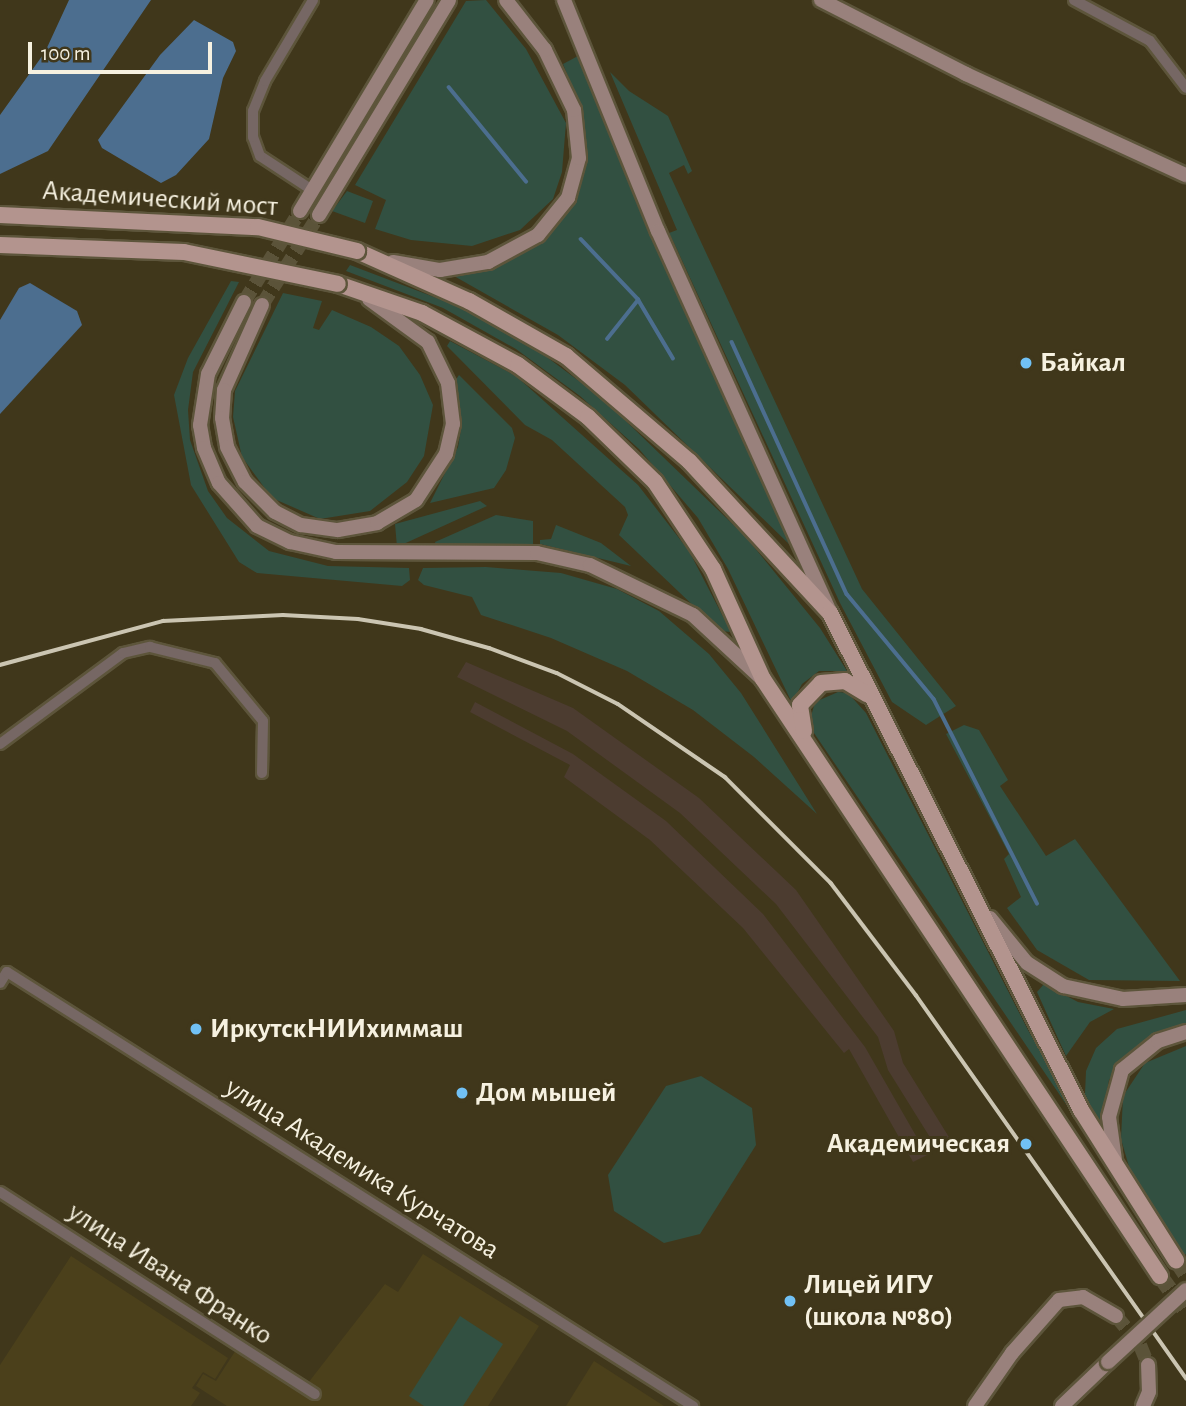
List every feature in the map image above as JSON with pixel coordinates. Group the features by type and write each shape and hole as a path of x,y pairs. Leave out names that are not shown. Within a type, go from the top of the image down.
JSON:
{"main road":[{"path":"299,211 427,0"},
{"path":"319,215 449,0"},
{"path":"378,258 430,269 480,265 532,240 552,222 568,198 579,158 574,110 545,50 506,0"},
{"path":"564,0 658,231 830,613"},
{"path":"821,0 966,74 1186,175"},
{"name":"Академический мост","path":"0,215 258,227 357,251 378,258 515,325 612,392 689,461 830,613 871,699 1081,1110 1126,1187 1176,1261"},
{"name":"Академический мост","path":"0,245 184,252 338,284 422,313 487,346 536,377 609,436 654,482 693,535 763,679 816,758"},
{"path":"262,306 224,390 222,418 230,456 250,488 283,517 316,529 347,530 386,519 416,500 446,454 453,424 448,383 428,342 356,292"},
{"path":"244,302 208,374 200,425 219,483 257,526 290,542 336,552 537,553 590,565 693,615 763,679"},
{"path":"871,699 858,686 838,679 821,683 807,693 799,714 816,758 1160,1276"},
{"path":"965,883 1013,948 1054,981 1099,996 1182,995"},
{"path":"1126,1187 1109,1133 1114,1085 1144,1049 1186,1031"},
{"path":"1062,1406 1186,1290"},
{"path":"975,1406 1012,1353 1059,1300 1083,1297 1115,1317"},
{"path":"1143,1406 1149,1392 1148,1365"}],"street":[{"path":"312,190 260,156 253,137 253,111 265,81 313,0"},
{"path":"1074,0 1150,41 1186,88"},
{"path":"0,744 123,653 150,647 215,663 263,721 262,773"},
{"name":"улица Академика Курчатова","path":"0,983 7,972 692,1406"},
{"name":"улица Ивана Франко","path":"0,1192 315,1394"}],"shaded area":[{"path":"466,662 573,708 699,798 796,890 894,1031 903,1063 952,1142 936,1147 888,1070 878,1037 776,904 680,813 567,731 457,677"},
{"path":"475,702 573,754 666,821 763,914 865,1047 927,1155 913,1162 849,1049 844,1053 743,928 650,840 564,777 570,765 470,712"},
{"path":"423,1254 539,1326 488,1406 227,1406 196,1386 203,1374 216,1381 241,1342 308,1383 385,1284 398,1292"},
{"path":"71,1256 228,1358 215,1379 203,1372 192,1388 200,1393 191,1406 0,1406 0,1365"},
{"path":"594,1361 664,1406 566,1406"}],"green space":[{"path":"486,0 526,49 566,123 562,172 553,199 520,230 472,246 411,240 375,229 386,200 355,185 466,1"},
{"path":"578,56 673,281 793,544 790,545 625,385 558,335 454,276 543,237 571,203 585,143 577,99 563,64"},
{"path":"610,72 629,91 668,116 692,171 688,174 684,165 669,173 862,589 956,706 926,725 892,702 840,603 669,233 677,230"},
{"path":"347,191 373,201 365,223 332,211"},
{"path":"350,265 463,308 536,349 603,399 746,537 820,628 847,671 819,671 802,684 792,703 728,569 698,518 639,449 580,396 516,349 443,308 346,271"},
{"path":"231,281 239,282 193,372 188,410 190,440 208,491 227,518 269,551 328,566 409,568 410,580 402,586 257,573 239,562 191,485 174,395 188,358"},
{"path":"283,293 322,301 313,328 319,330 332,310 371,327 399,346 420,375 433,405 424,456 407,482 370,511 320,519 272,498 242,457 233,417 235,391"},
{"path":"450,341 516,376 638,485 689,551 731,632 720,631 619,535 628,515 625,507 552,440 525,425 447,346"},
{"path":"459,375 512,428 515,438 506,470 494,488 430,503 458,447 462,423 455,381"},
{"path":"480,501 487,506 397,547 395,524"},
{"path":"496,515 533,521 533,546 436,546 435,542"},
{"path":"556,525 601,543 631,566 540,544 540,540 551,539"},
{"path":"486,567 561,573 617,589 659,611 709,654 741,693 817,814 754,757 693,710 627,671 551,638 481,615 472,597 424,585 418,580 423,568"},
{"path":"838,692 848,693 866,713 1028,1030 1091,1141 814,733 810,720 815,702"},
{"path":"964,725 979,730 1008,780 1000,786 1046,856 1075,839 1180,981 1089,980 1037,950 1007,908 1021,897 1004,859 1009,854 946,734"},
{"path":"1044,984 1078,1002 1114,1009 1090,1022 1066,1056 1037,992"},
{"path":"1186,1010 1186,1027 1152,1037 1128,1053 1109,1080 1101,1128 1085,1094 1086,1071 1096,1048 1117,1029"},
{"path":"1186,1046 1184,1256 1134,1184 1121,1139 1123,1096 1145,1063"},
{"path":"701,1076 752,1108 756,1145 700,1234 664,1243 614,1211 608,1175 666,1086"},
{"path":"460,1316 503,1344 463,1406 424,1406 409,1396"}],"water":[{"path":"69,0 151,0 48,151 0,174 0,115 45,52"},
{"path":"194,20 233,42 236,51 223,78 209,139 176,175 161,183 102,148 98,140 160,55"},
{"path":"30,283 77,311 82,325 0,414 0,320 19,288"}],"waterway":[{"path":"449,87 526,181"},
{"path":"581,239 638,299 673,358"},
{"path":"607,339 638,300"},
{"path":"732,342 847,594 934,699 1037,903"}],"tunnel":[{"path":"244,302 300,211"},
{"path":"262,305 319,215"},
{"path":"1176,1260 1186,1275"},
{"path":"1160,1276 1186,1312"},
{"path":"1116,1316 1140,1345 1148,1365"}],"railway":[{"path":"0,665 163,621 283,615 358,619 421,629 489,648 557,673 618,704 725,777 831,883 916,995 1186,1378"}],"place":[{"name":"Байкал","path":"1026,363"},
{"name":"ИркутскНИИхиммаш","path":"196,1029"},
{"name":"Дом мышей","path":"462,1093"},
{"name":"Академическая","path":"1026,1144"},
{"name":"Лицей ИГУ (школа №80)","path":"790,1301"}]}
